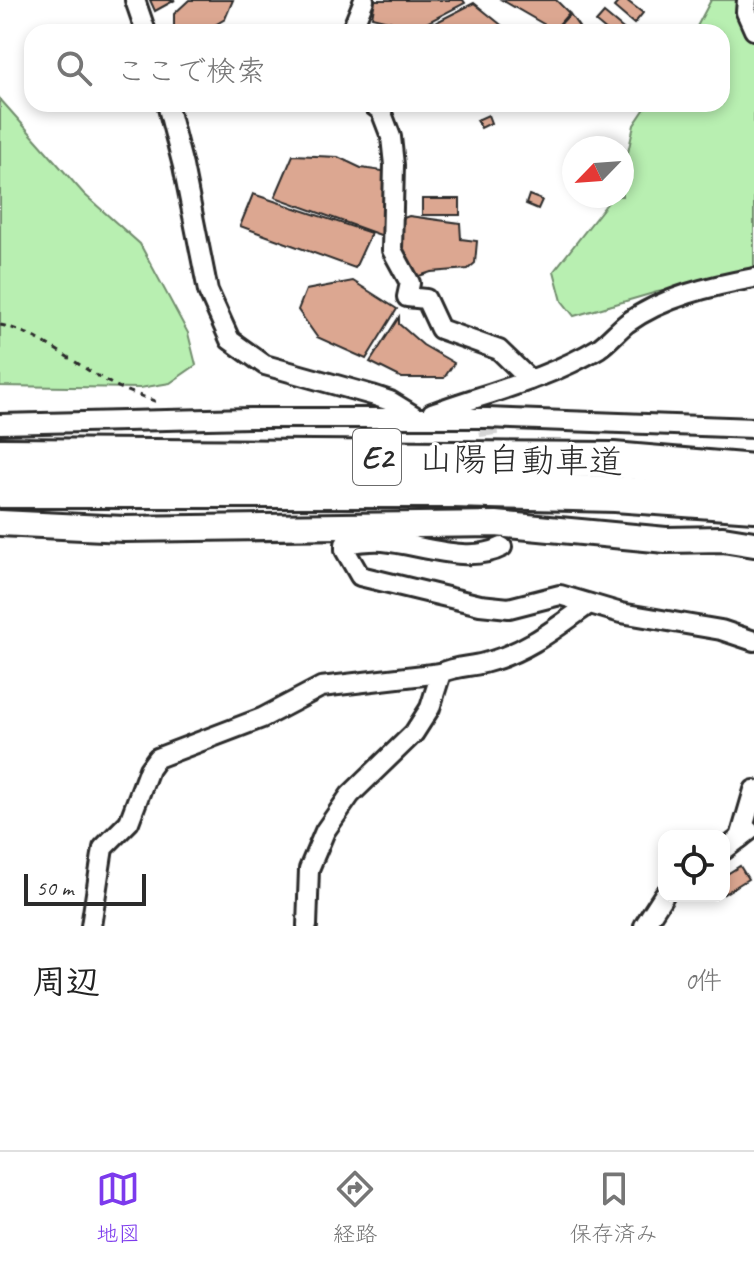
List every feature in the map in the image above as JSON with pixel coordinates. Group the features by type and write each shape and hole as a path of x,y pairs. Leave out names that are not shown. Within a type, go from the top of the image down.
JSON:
{"highway":[{"name":"山陽自動車道","path":"0,456 613,460 754,472"},
{"name":"山陽自動車道","path":"0,490 453,490 615,494 754,504"}],"street":[{"path":"135,0 143,24"},
{"path":"354,24 364,0"},
{"path":"747,0 746,12 754,30"},
{"path":"169,112 208,291 230,340 265,365 390,401 418,418"},
{"path":"381,112 391,137 394,165 392,250 410,283 407,297 426,299 440,329 499,350 530,380"},
{"path":"418,418 530,380 600,347 628,322 678,297 754,278"},
{"path":"0,424 487,418 754,428"},
{"path":"0,523 124,529 496,524 666,540 723,539 754,544"},
{"path":"502,547 490,553 443,552 381,540 345,544 345,550 360,576 404,589 509,608 560,595 621,613 721,630 754,641"},
{"path":"91,926 103,848 129,822 149,769 157,758 262,718 321,687 441,673 451,668 485,663 533,645 589,604"},
{"path":"307,926 309,869 325,831 350,795 414,733 430,708 441,673"},
{"path":"730,845 747,832 754,790"},
{"path":"644,926 659,902"}],"path":[{"path":"0,325 50,348 112,384 197,420"}],"green space":[{"path":"711,0 754,0 754,271 734,282 657,292 574,316 562,301 554,271 604,208 634,208 632,136 634,125 643,112 730,112 730,24 698,24"},
{"path":"0,99 84,194 140,244 188,333 196,365 170,383 140,388 0,386"}],"building":[{"path":"150,0 175,0 155,11"},
{"path":"189,0 233,0 225,19 217,24 174,24 174,14"},
{"path":"375,0 463,0 465,3 425,24 401,24 372,17"},
{"path":"502,0 556,0 569,13 559,24 544,24"},
{"path":"620,0 626,0 643,13 634,24 614,7"},
{"path":"474,3 500,24 433,24"},
{"path":"604,13 617,24 598,24 596,22"},
{"path":"570,14 577,24 561,24"},
{"path":"488,115 491,123 481,128 477,120"},
{"path":"293,155 338,157 361,168 390,172 386,237 275,197"},
{"path":"253,194 371,233 355,268 240,226"},
{"path":"529,195 542,200 538,209 526,204"},
{"path":"422,199 460,199 460,215 422,215"},
{"path":"409,216 460,223 461,239 477,241 475,263 468,269 431,272 413,278 398,250 401,219"},
{"path":"353,281 397,309 366,359 317,337 298,310 306,290"},
{"path":"399,317 399,324 423,345 454,363 444,378 402,378 370,362"},
{"path":"740,866 748,879 730,890 730,872"}],"tunnel":[{"path":"487,418 501,537"}]}
